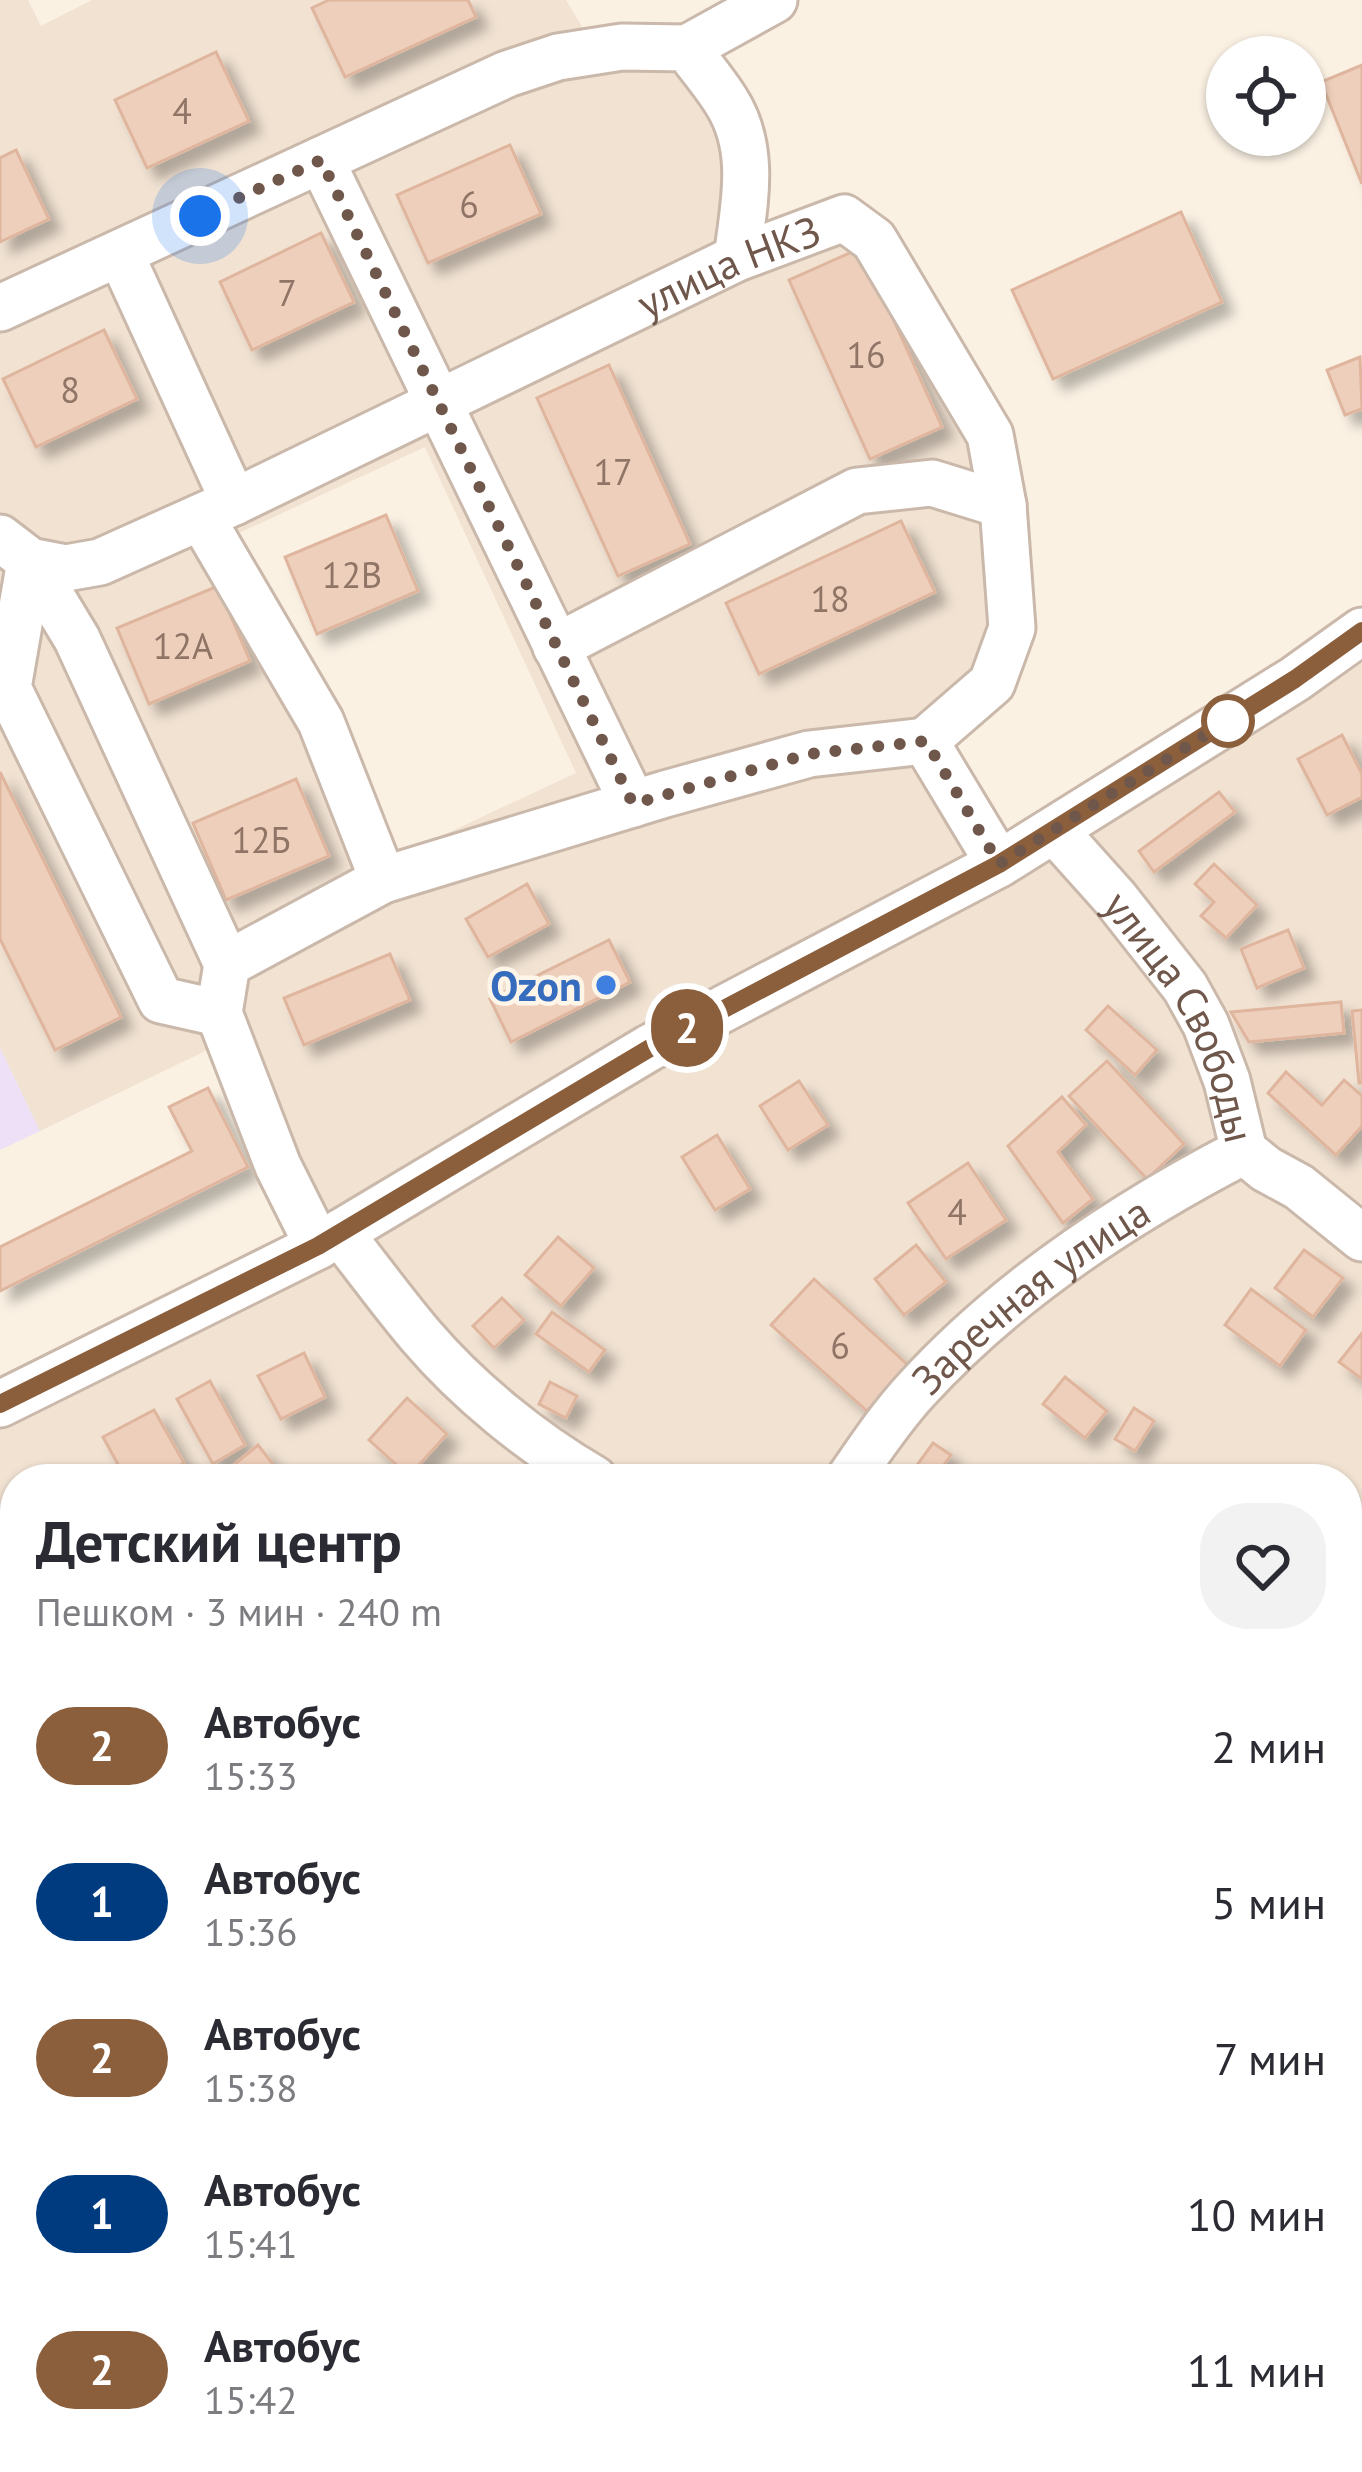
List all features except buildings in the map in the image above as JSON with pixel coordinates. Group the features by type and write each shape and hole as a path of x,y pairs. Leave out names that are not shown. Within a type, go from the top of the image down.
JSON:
{"street":[{"path":"0,308 507,74 558,57 622,47 687,48 774,0"},
{"path":"687,48 729,104 744,142 747,184 737,258"},
{"path":"321,160 633,804"},
{"name":"улица НКЗ","path":"15,549 66,568 100,562 737,258 844,218 874,240 990,435 1003,505 1012,628 992,682 926,741"},
{"path":"120,253 218,509 321,722 383,880"},
{"path":"556,647 857,491 932,483 1003,505"},
{"path":"15,549 76,639 227,964 219,1013 278,1166 329,1240 422,1338 467,1383 568,1464"},
{"path":"15,549 8,688 161,1000 219,1013"},
{"path":"0,1404 329,1240 650,1048 999,864 1295,679 1362,631"},
{"path":"227,964 383,880 809,754 926,741 999,864"},
{"name":"улица Свободы","path":"1055,831 1185,988 1206,1025 1244,1151 1335,1213 1362,1238"},
{"name":"Заречная улица","path":"860,1464 915,1391 1042,1275 1186,1181 1244,1151"}],"shaded area":[{"path":"0,0 28,0 41,26 92,0 566,0 591,52 687,48 729,104 737,257 844,218 990,435 1012,628 926,741 999,864 1362,631 1362,1464 0,1464 0,1404 318,1246 230,1039 40,1131 0,1048","holes":["425,447 576,773 390,860 237,534"]},
{"path":"0,1048 40,1131 0,1150"}],"bus line":[{"name":"2","path":"0,1404 318,1246 650,1048 999,864 1295,679 1362,631"}],"place":[{"name":"Ozon","path":"606,985"}],"route":[{"path":"200,216 321,160 633,804 809,754 926,741 999,864 1228,721"}]}
